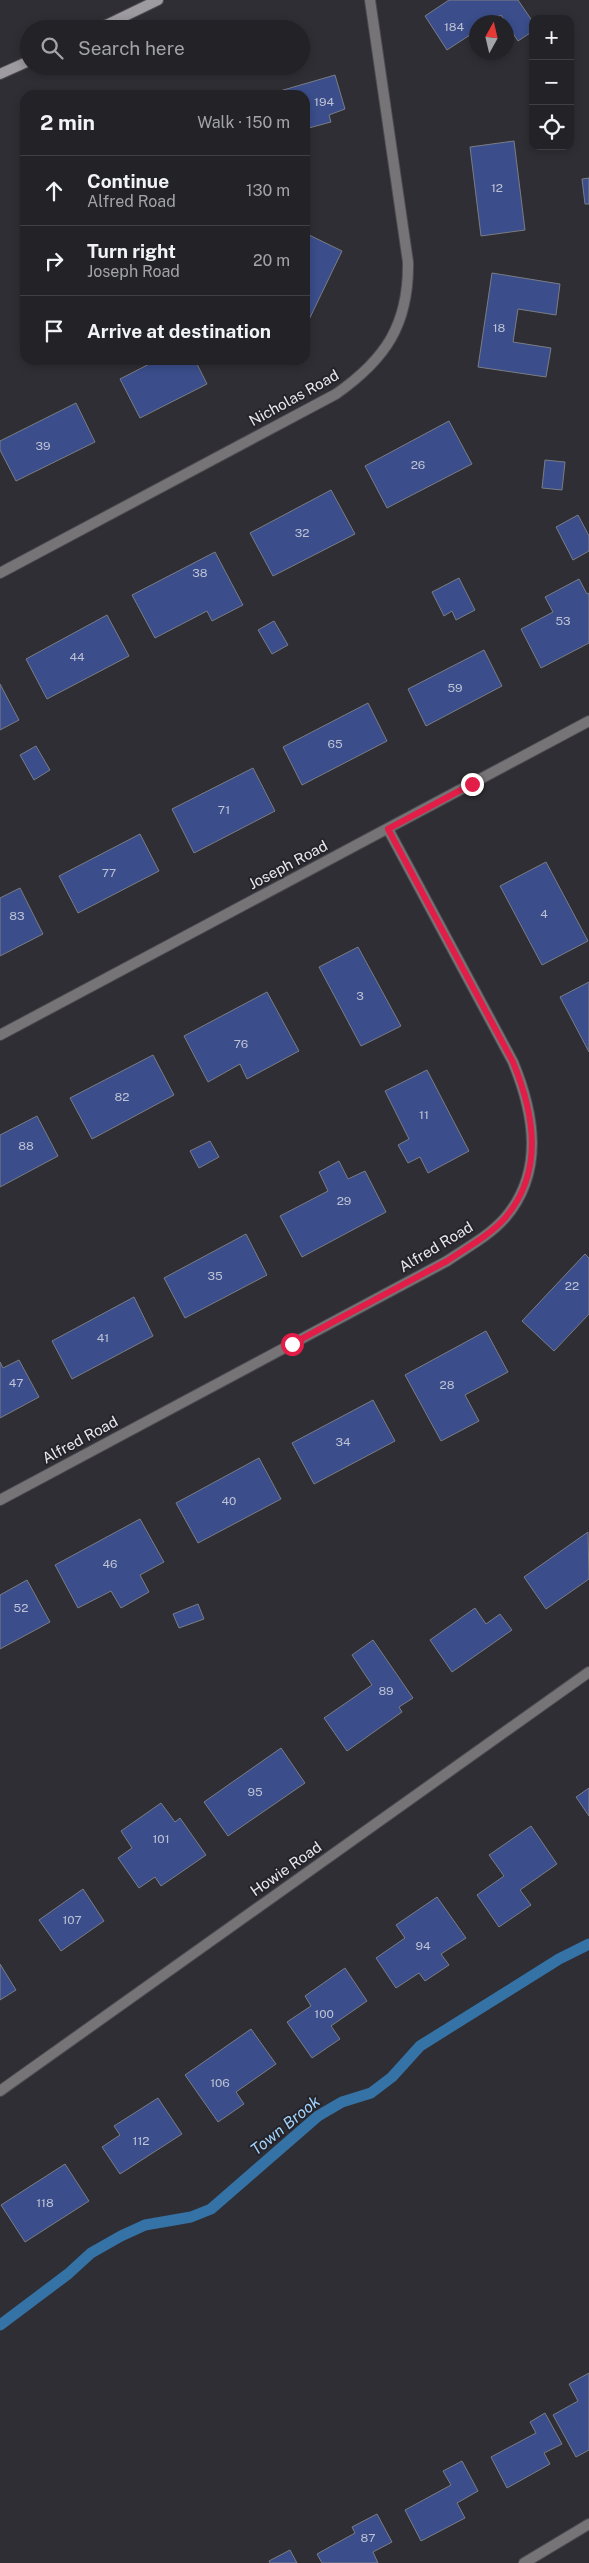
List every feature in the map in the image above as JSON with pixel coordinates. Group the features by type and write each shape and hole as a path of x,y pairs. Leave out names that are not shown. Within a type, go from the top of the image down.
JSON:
{"street":[{"path":"117,20 158,0"},
{"name":"Nicholas Road","path":"0,573 336,394 358,379 389,345 399,326 405,305 408,262 370,0"},
{"path":"0,74 20,65"},
{"name":"Joseph Road","path":"0,1035 589,721"},
{"name":"Alfred Road","path":"0,1500 447,1261 486,1234 505,1218 518,1198 526,1177 531,1154 530,1109 523,1086 513,1062 388,829"},
{"name":"Howie Road","path":"0,2091 589,1672"},
{"path":"524,2563 589,2524"}],"building":[{"path":"449,0 518,0 529,16 529,34 518,41 514,35 514,15 469,15 469,36 447,50 425,16"},
{"path":"335,75 345,109 329,115 331,122 310,128 310,90 283,90"},
{"path":"514,141 525,230 481,236 470,147"},
{"path":"589,178 589,204 585,204 582,179"},
{"path":"310,235 342,251 310,318"},
{"path":"492,273 560,284 556,315 518,309 513,342 551,348 546,377 478,367"},
{"path":"147,365 198,365 207,384 140,418 120,379"},
{"path":"76,403 95,442 16,481 0,450 0,441"},
{"path":"449,421 472,464 387,508 365,466"},
{"path":"545,460 565,462 562,490 542,488"},
{"path":"331,490 355,534 273,576 250,533"},
{"path":"578,515 589,536 589,551 573,560 556,527"},
{"path":"215,552 243,605 212,621 207,611 155,638 132,595"},
{"path":"459,578 475,610 456,620 452,611 444,616 432,592"},
{"path":"579,579 587,594 589,593 589,643 541,668 521,629 553,612 545,597"},
{"path":"107,615 129,656 47,699 26,659"},
{"path":"274,621 288,645 272,654 258,630"},
{"path":"484,650 502,686 426,726 408,689"},
{"path":"0,684 19,720 0,730"},
{"path":"368,703 387,741 302,785 283,747"},
{"path":"36,746 50,770 34,780 20,755"},
{"path":"253,768 275,811 194,853 172,809"},
{"path":"140,834 159,871 78,913 59,876"},
{"path":"546,862 588,941 542,965 500,886"},
{"path":"20,888 43,934 0,956 0,898"},
{"path":"358,947 401,1026 361,1046 319,967"},
{"path":"589,982 589,1052 560,997"},
{"path":"267,992 299,1051 247,1079 240,1064 208,1082 184,1036"},
{"path":"153,1055 174,1095 92,1139 70,1098"},
{"path":"427,1070 469,1151 428,1173 420,1157 408,1163 398,1145 409,1139 385,1091"},
{"path":"37,1116 58,1156 0,1187 0,1135"},
{"path":"210,1141 219,1157 199,1168 190,1151"},
{"path":"339,1161 348,1179 365,1171 386,1212 302,1257 280,1216 328,1191 319,1172"},
{"path":"246,1234 267,1275 185,1318 164,1278"},
{"path":"585,1254 589,1258 589,1314 554,1351 522,1321"},
{"path":"134,1297 153,1336 72,1379 52,1341"},
{"path":"486,1331 508,1372 465,1395 479,1421 441,1441 405,1375"},
{"path":"19,1360 39,1397 0,1418 0,1362 3,1368"},
{"path":"373,1400 395,1441 314,1484 292,1443"},
{"path":"259,1458 281,1499 198,1543 176,1503"},
{"path":"140,1519 164,1562 140,1575 149,1592 121,1608 111,1591 78,1608 55,1565"},
{"path":"588,1532 589,1579 546,1609 524,1577"},
{"path":"27,1580 50,1622 0,1649 0,1595"},
{"path":"198,1604 204,1619 179,1628 173,1614"},
{"path":"475,1608 486,1624 500,1614 512,1630 452,1672 430,1640"},
{"path":"373,1640 413,1698 399,1707 402,1712 347,1751 324,1718 372,1685 352,1655"},
{"path":"281,1748 305,1783 228,1836 204,1802"},
{"path":"589,1788 589,1816 576,1797"},
{"path":"161,1803 175,1822 180,1818 206,1855 161,1886 155,1877 139,1888 118,1858 132,1848 121,1831"},
{"path":"531,1826 557,1864 520,1890 531,1905 499,1927 477,1895 504,1876 489,1855"},
{"path":"83,1889 104,1921 61,1951 39,1920"},
{"path":"437,1897 466,1938 441,1954 449,1965 425,1981 419,1973 396,1988 376,1958 405,1938 396,1925"},
{"path":"0,1964 16,1990 0,2000"},
{"path":"345,1968 367,2001 331,2026 340,2039 312,2058 287,2022 311,2006 305,1996"},
{"path":"251,2029 276,2064 236,2092 244,2104 218,2122 185,2075"},
{"path":"158,2098 182,2134 120,2174 102,2147 120,2135 114,2126"},
{"path":"65,2164 89,2201 25,2242 1,2205"},
{"path":"589,2373 589,2450 576,2457 553,2415 578,2401 569,2384"},
{"path":"545,2413 562,2444 544,2453 550,2464 507,2488 491,2457 536,2433 530,2422"},
{"path":"462,2461 478,2491 457,2503 465,2518 421,2541 405,2510 451,2485 443,2471"},
{"path":"377,2514 392,2542 373,2552 378,2563 322,2563 317,2554 355,2533 352,2527"},
{"path":"290,2550 297,2563 270,2563 269,2561"}],"waterway":[{"name":"Town Brook","path":"0,2325 68,2274 91,2253 121,2236 145,2225 191,2217 211,2209 318,2116 342,2102 371,2093 392,2077 420,2046 559,1959 589,1944"}],"route":[{"path":"292,1344 468,1248 505,1218 518,1198 526,1177 531,1154 532,1131 530,1109 523,1086 513,1062 388,829 472,784"}]}
